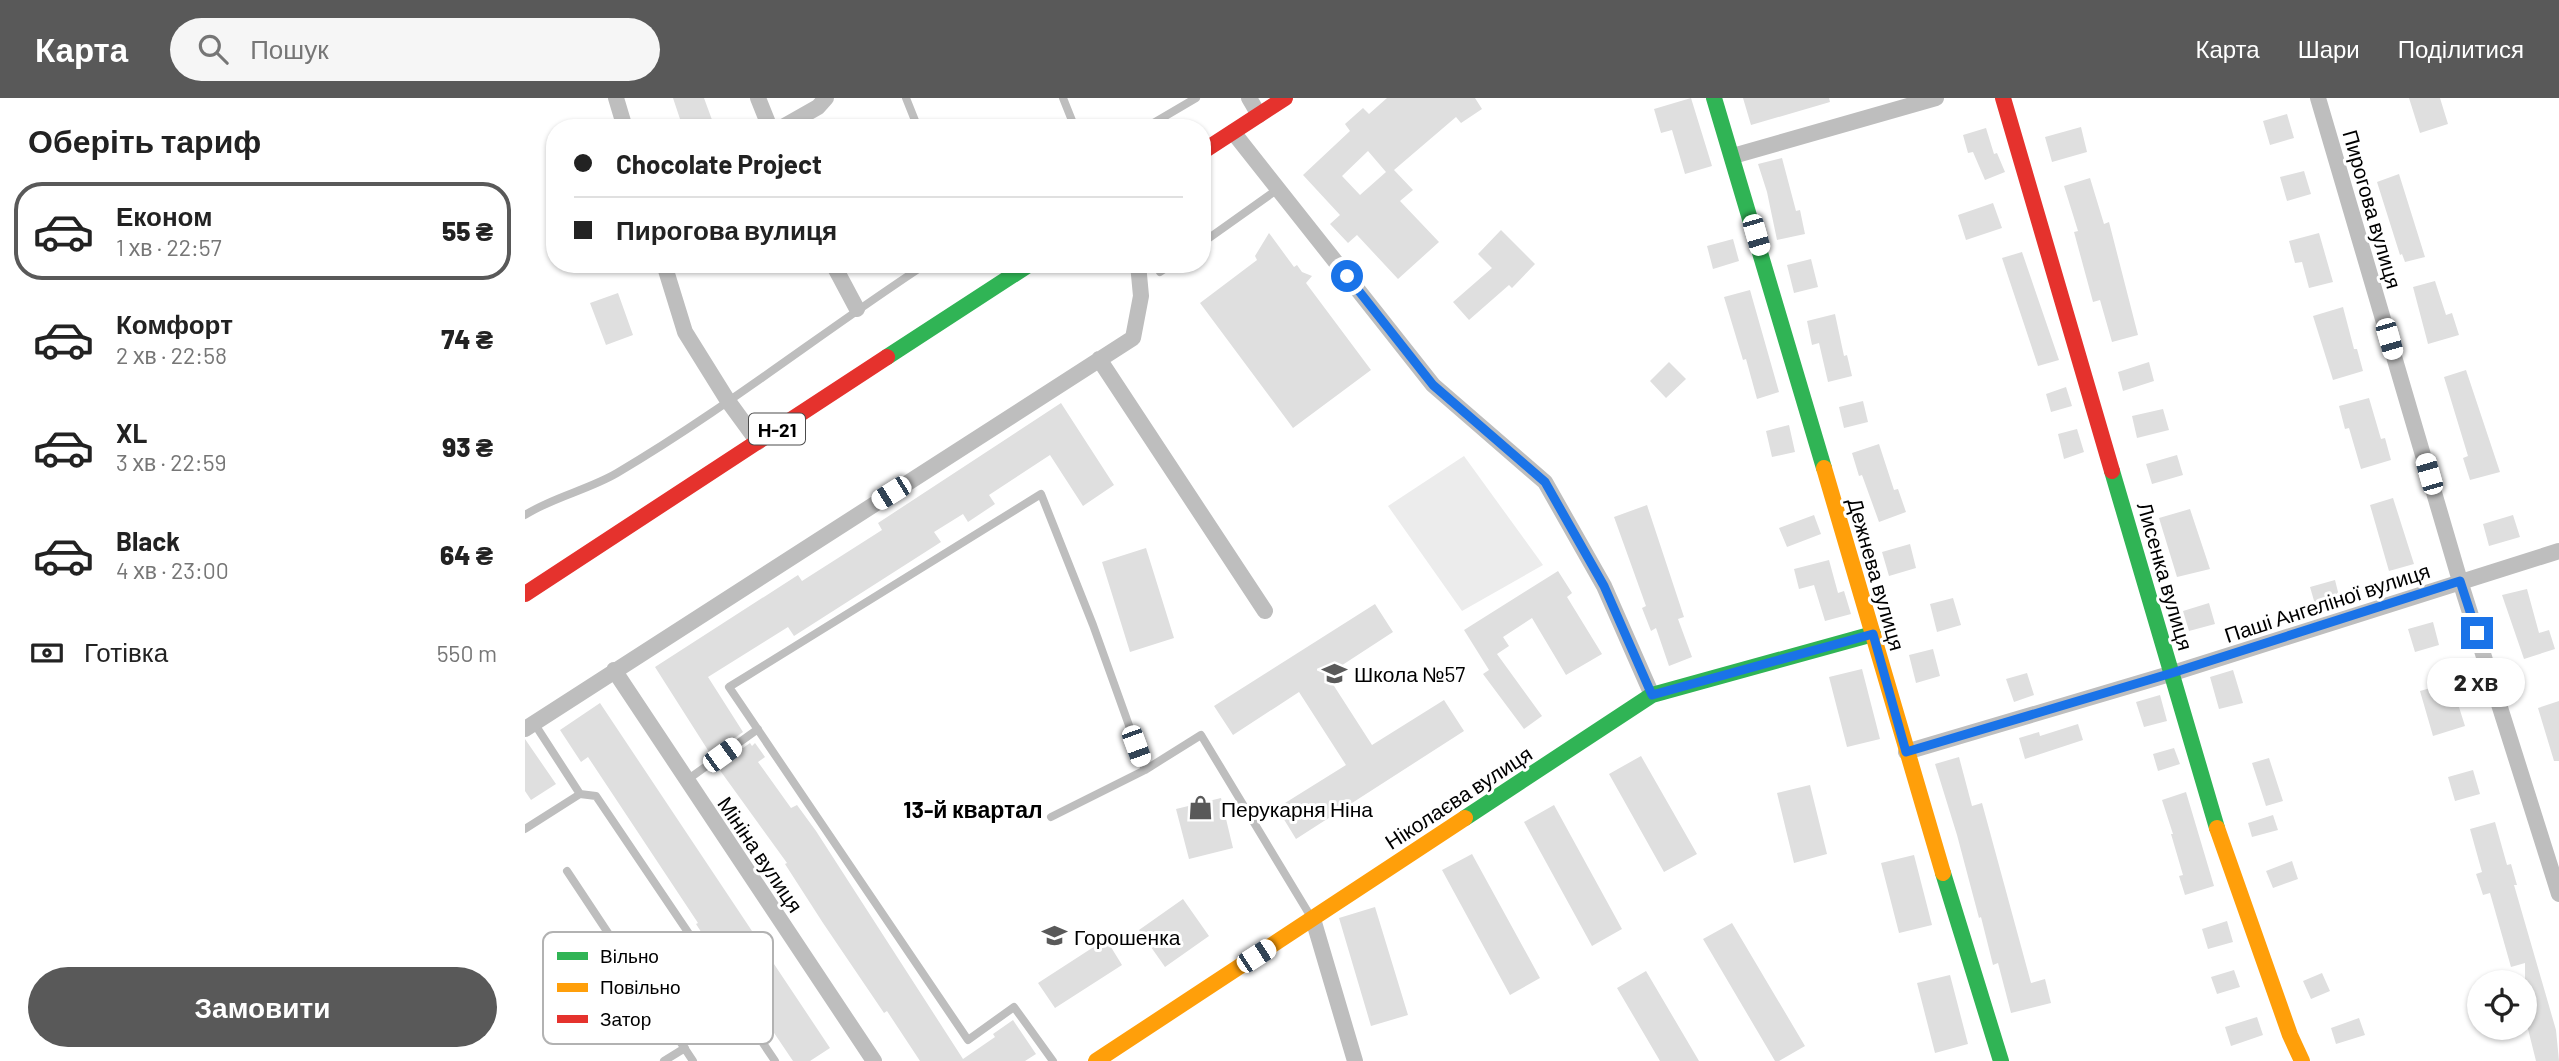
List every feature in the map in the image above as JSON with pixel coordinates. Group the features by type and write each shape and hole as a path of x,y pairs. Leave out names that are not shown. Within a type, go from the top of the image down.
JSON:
{"street":[{"path":"616,98 622,119"},
{"path":"758,98 766,119"},
{"path":"797,119 818,107 826,98"},
{"path":"1249,98 1259,115"},
{"path":"1211,146 1285,98"},
{"name":"Дежнева вулиця","path":"1714,98 1906,752 2001,1061"},
{"path":"1733,156 1936,98"},
{"name":"Лисенка вулиця","path":"2003,98 2225,855 2290,1035 2302,1061"},
{"name":"Пирогова вулиця","path":"2318,98 2460,581 2559,894"},
{"path":"1233,132 1433,385 1545,482 1604,586 1652,695"},
{"path":"667,273 685,332 728,401 758,442"},
{"path":"838,273 857,309"},
{"name":"Н-21","path":"525,594 1016,273"},
{"path":"530,726 1133,338 1141,296 1139,273"},
{"path":"1099,359 1265,611"},
{"name":"Паші Ангеліної вулиця","path":"1906,752 2172,673 2559,551"},
{"name":"Ніколаєва вулиця","path":"1096,1061 1652,695 1873,634"},
{"name":"Мініна вулиця","path":"614,670 874,1061"},
{"path":"1313,919 1355,1061"}],"lane":[{"path":"906,98 914,119"},
{"path":"1063,98 1071,119"},
{"path":"1160,119 1196,98"},
{"path":"1211,237 1278,189"},
{"path":"526,511 615,475 728,401 912,273"},
{"path":"1053,1061 1014,1007 968,1040 729,687 1041,494 1093,625 1145,770"},
{"path":"530,726 580,794"},
{"path":"687,780 758,729"},
{"path":"1051,817 1145,770 1201,735 1313,919"},
{"path":"525,829 580,794 596,796 688,932"},
{"path":"567,871 608,932"},
{"path":"682,1044 693,1061"},
{"path":"764,1044 775,1061"},
{"path":"664,1061 685,1048"}],"shaded area":[{"path":"1464,456 1543,565 1462,611 1388,506"}],"building":[{"path":"673,98 704,98 712,119 680,119"},
{"path":"1387,98 1475,98 1482,109 1461,123 1456,117 1394,170 1413,190 1400,201 1439,242 1398,279 1357,235 1348,243 1330,224 1340,215 1303,175 1350,131 1345,124 1363,108 1369,114","holes":["1368,151 1386,172 1360,195 1342,176"]},
{"path":"1691,98 1712,166 1685,174 1672,130 1661,133 1654,109"},
{"path":"1743,98 1829,98 1830,102 1751,125"},
{"path":"2409,98 2440,98 2448,124 2420,133"},
{"path":"2287,114 2294,138 2270,145 2263,121"},
{"path":"2081,127 2087,152 2052,162 2045,137"},
{"path":"1986,128 1994,154 1997,153 2005,172 1985,180 1973,152 1968,153 1963,135"},
{"path":"1782,158 1796,211 1800,210 1805,234 1777,240 1758,164"},
{"path":"2304,171 2311,194 2287,201 2280,177"},
{"path":"2399,174 2425,257 2405,262 2402,254 2400,255 2377,182"},
{"path":"2090,178 2104,224 2109,222 2138,335 2112,342 2100,300 2093,302 2074,232 2078,231 2064,186"},
{"path":"1993,203 2002,228 1966,240 1958,215"},
{"path":"1501,230 1535,264 1512,288 1509,285 1469,320 1453,302 1492,268 1478,254"},
{"path":"1269,233 1294,267 1297,265 1302,272 1312,276 1306,283 1371,370 1293,428 1200,303 1257,260 1255,256"},
{"path":"2319,233 2333,282 2309,288 2302,262 2295,263 2289,241"},
{"path":"1733,239 1739,261 1713,269 1707,246"},
{"path":"2022,252 2059,360 2038,366 2002,258"},
{"path":"1811,259 1818,287 1794,293 1787,265"},
{"path":"2435,281 2446,315 2452,313 2459,335 2428,344 2413,287"},
{"path":"1750,290 1779,392 1757,399 1724,297"},
{"path":"618,293 633,335 606,345 590,303"},
{"path":"2343,307 2363,371 2333,380 2313,316"},
{"path":"1835,314 1844,356 1847,355 1852,376 1828,382 1819,343 1812,345 1807,321"},
{"path":"1669,362 1686,379 1666,398 1650,381"},
{"path":"2149,362 2154,381 2123,391 2118,372"},
{"path":"2466,370 2500,472 2470,480 2463,458 2468,456 2444,377"},
{"path":"2066,387 2072,406 2051,412 2046,394"},
{"path":"2369,398 2381,439 2385,438 2391,460 2361,469 2349,428 2345,429 2339,406"},
{"path":"1863,401 1868,422 1844,428 1839,407"},
{"path":"1061,403 1114,485 1083,506 1050,455 989,495 995,504 968,522 963,514 934,532 941,542 794,636 788,627 708,677 743,732 711,755 655,667 798,575 802,581 882,530 878,523"},
{"path":"2163,409 2169,430 2137,438 2132,416"},
{"path":"1789,425 1795,452 1772,457 1766,431"},
{"path":"2077,429 2084,452 2064,459 2058,434"},
{"path":"1879,444 1894,490 1898,489 1906,512 1879,522 1852,453"},
{"path":"2177,455 2183,475 2152,484 2146,464"},
{"path":"2393,498 2414,564 2389,571 2370,505"},
{"path":"1647,505 1684,617 1678,619 1692,657 1669,666 1656,628 1651,631 1642,608 1646,606 1614,517"},
{"path":"2190,509 2210,569 2177,577 2159,518"},
{"path":"1814,515 1821,534 1787,547 1779,528"},
{"path":"2513,515 2520,537 2489,546 2483,524"},
{"path":"1910,544 1916,568 1889,576 1882,552"},
{"path":"1146,548 1174,638 1130,652 1102,562"},
{"path":"1829,560 1838,593 1844,591 1851,614 1825,621 1814,585 1799,589 1794,569"},
{"path":"1558,571 1572,593 1567,597 1602,654 1566,675 1532,618 1503,637 1509,646 1497,654 1542,716 1524,729 1483,674 1489,670 1464,630"},
{"path":"2335,580 2341,604 2317,611 2310,587"},
{"path":"2527,589 2539,633 2549,630 2555,649 2524,659 2502,595"},
{"path":"1953,598 1961,625 1937,632 1930,604"},
{"path":"2209,603 2215,624 2189,631 2183,611"},
{"path":"1375,604 1393,632 1327,675 1372,745 1444,700 1464,731 1296,839 1277,808 1346,765 1299,692 1233,735 1214,706"},
{"path":"2433,622 2439,645 2415,652 2408,629"},
{"path":"1933,649 1940,676 1916,683 1909,655"},
{"path":"1862,669 1880,739 1847,747 1829,677"},
{"path":"2233,670 2243,703 2219,709 2210,677"},
{"path":"2027,673 2034,695 2014,702 2006,679"},
{"path":"2451,682 2465,726 2433,736 2420,691"},
{"path":"2160,695 2167,721 2144,727 2136,702"},
{"path":"2559,701 2559,761 2554,761 2538,708"},
{"path":"600,703 753,932 701,932 696,924 698,923 588,757 581,762 560,730"},
{"path":"2078,724 2083,740 2025,759 2019,738 2039,732 2040,736"},
{"path":"525,739 556,784 531,800 525,791"},
{"path":"750,743 752,746 755,743 765,757 758,762 791,808 797,805 816,831 963,1059 995,1037 993,1034 1013,1020 1036,1054 1025,1061 920,1061 823,923 785,864 787,863 719,769 718,766"},
{"path":"2174,748 2180,764 2158,771 2153,754"},
{"path":"1641,756 1697,854 1664,872 1609,774"},
{"path":"1959,757 1972,806 1982,803 2031,983 2045,979 2051,1003 2011,1013 1998,963 1993,965 1935,764"},
{"path":"2269,758 2283,801 2266,806 2252,763"},
{"path":"2473,770 2480,794 2455,801 2448,777"},
{"path":"1810,785 1827,854 1794,863 1777,793"},
{"path":"2186,792 2214,886 2185,895 2179,876 2183,875 2162,800"},
{"path":"1221,798 1233,848 1189,859 1176,809"},
{"path":"1554,805 1622,929 1592,946 1524,822"},
{"path":"2273,815 2278,830 2252,837 2248,823"},
{"path":"2495,822 2507,865 2511,864 2517,885 2514,885 2556,1030 2559,1061 2536,1061 2531,1040 2537,1040 2537,970 2525,970 2525,963 2511,967 2490,893 2483,895 2476,874 2482,872 2470,829"},
{"path":"1472,854 1540,978 1510,995 1442,870"},
{"path":"1914,855 1932,925 1899,933 1881,863"},
{"path":"2292,861 2298,879 2273,888 2266,871"},
{"path":"1183,899 1209,936 1165,967 1139,930"},
{"path":"1375,907 1408,1015 1371,1026 1339,918"},
{"path":"2227,921 2233,942 2208,949 2202,929"},
{"path":"1732,923 1805,1046 1779,1061 1775,1061 1703,939"},
{"path":"1106,939 1122,965 1055,1008 1038,983"},
{"path":"773,962 830,1048 810,1061 793,1061 773,1031"},
{"path":"2234,970 2240,987 2217,994 2211,977"},
{"path":"1646,971 1699,1061 1660,1061 1617,988"},
{"path":"2322,973 2330,991 2311,999 2303,981"},
{"path":"1950,975 1968,1044 1935,1053 1917,983"},
{"path":"2257,1017 2263,1035 2231,1046 2225,1027"},
{"path":"2359,1018 2365,1035 2336,1044 2331,1028"}],"traffic: fast":[{"path":"1714,98 1824,468"},
{"path":"887,357 1016,273"},
{"path":"2112,471 2217,828"},
{"path":"1465,818 1652,695 1873,634"},
{"path":"1943,873 2001,1061"}],"traffic: slow":[{"path":"1824,468 1943,873"},
{"path":"1096,1061 1465,818"},
{"path":"2217,828 2290,1035 2302,1061"}],"traffic: jam":[{"path":"1211,146 1285,98"},
{"path":"2003,98 2112,471"},
{"path":"525,594 887,357"}],"place":[{"name":"Школа №57","path":"1334,673"},
{"name":"Перукарня Ніна","path":"1201,808"},
{"name":"Горошенка","path":"1054,936"}],"district":[{"name":"13-й квартал","path":"973,809"}],"route":[{"path":"1347,276 1433,385 1545,482 1604,586 1652,695 1873,634 1906,752 2172,673 2460,581 2477,633"}]}
